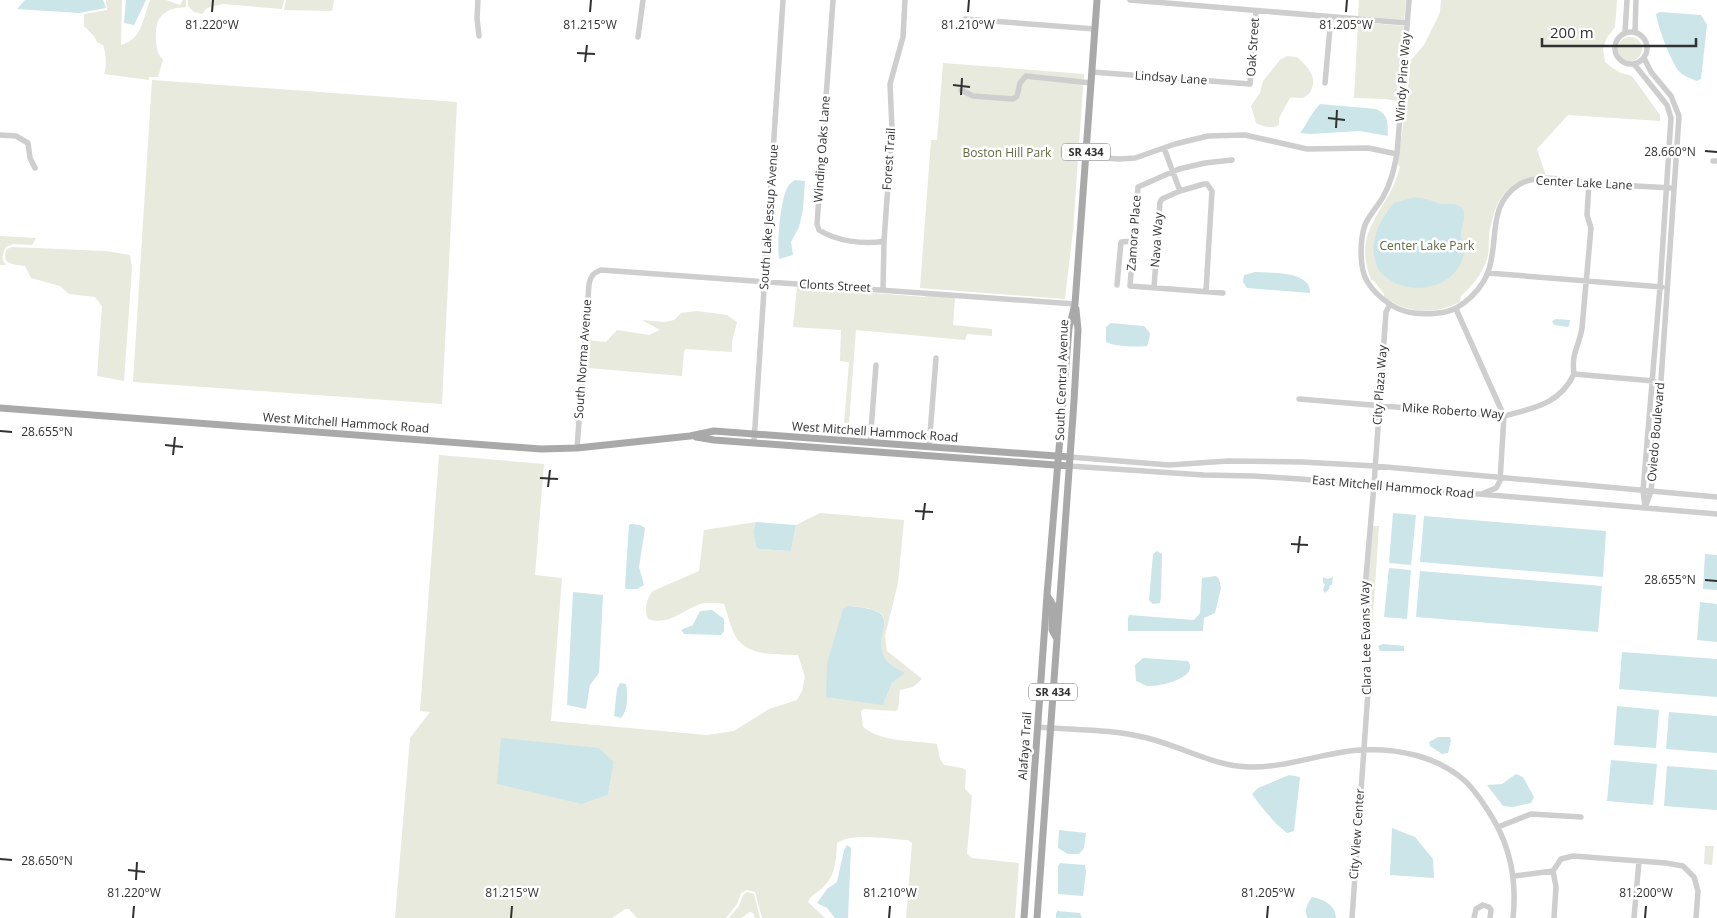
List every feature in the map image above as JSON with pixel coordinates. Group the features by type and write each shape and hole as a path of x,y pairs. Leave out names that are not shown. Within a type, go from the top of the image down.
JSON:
{"main road":[{"name":"South Central Avenue","path":"1059,457 1069,328 1075,304 1097,0"},
{"name":"South Central Avenue","path":"1070,457 1078,330 1075,304"},
{"name":"West Mitchell Hammock Road","path":"0,408 518,448 577,448 690,436 714,431 1070,457"},
{"name":"West Mitchell Hammock Road","path":"690,436 714,440 1069,466"},
{"path":"832,449 839,444 863,445 870,443"},
{"path":"914,455 917,450 930,450 932,448"},
{"name":"Alafaya Trail","path":"1024,918 1059,457"},
{"name":"Alafaya Trail","path":"1037,918 1070,457"},
{"path":"1047,596 1053,605 1052,630 1057,639"}],"street":[{"path":"478,0 479,36"},
{"path":"638,38 643,0"},
{"name":"South Lake Jessup Avenue","path":"754,442 783,0"},
{"name":"Winding Oaks Lane","path":"833,0 817,224 819,230 837,238 874,243 884,241"},
{"name":"Forest Trail","path":"883,289 884,241 892,129 890,84 902,37 906,0"},
{"path":"1130,0 1407,23"},
{"name":"Windy Pine Way","path":"1397,154 1409,0"},
{"path":"1625,32 1627,0"},
{"path":"1635,32 1636,0"},
{"name":"Oak Street","path":"1250,84 1256,10"},
{"path":"1325,83 1331,17"},
{"path":"965,19 1095,29"},
{"path":"1625,32 1635,32 1645,39 1647,52 1644,58 1634,64 1625,63 1615,54 1616,40 1625,32"},
{"name":"Oviedo Boulevard","path":"1644,58 1651,72 1671,96 1679,116 1660,287 1643,491 1645,508"},
{"name":"Oviedo Boulevard","path":"1634,64 1667,105 1672,118 1667,288 1661,381 1651,492 1645,508"},
{"name":"Lindsay Lane","path":"1092,72 1250,84"},
{"path":"961,90 973,96 1013,99 1017,96 1020,83 1026,76 1091,83"},
{"path":"0,135 16,136 28,143 30,158 35,168"},
{"path":"1086,157 1135,158 1208,136 1244,135 1307,149 1368,148 1397,154"},
{"path":"1164,148 1180,191 1204,184 1207,184 1212,191 1206,291"},
{"name":"Center Lake Lane","path":"1397,154 1392,177 1365,225 1361,243 1362,260 1366,280 1376,292 1400,310 1424,315 1456,309 1478,290 1488,272 1498,208 1509,192 1528,181 1543,179 1671,188"},
{"name":"Zamora Place","path":"1223,293 1130,286 1133,241 1138,187 1173,172 1204,163 1232,160"},
{"path":"1589,182 1587,215 1591,228 1581,337 1572,361 1574,374 1661,381"},
{"name":"Nava Way","path":"1154,288 1160,202 1162,199 1180,191"},
{"path":"1117,285 1121,242 1133,241"},
{"name":"Clonts Street","path":"595,272 609,270 1075,304"},
{"name":"South Norma Avenue","path":"577,448 589,284 595,272"},
{"path":"1488,272 1667,288"},
{"name":"City Plaza Way","path":"1374,466 1386,312 1390,304"},
{"path":"1456,309 1504,416 1500,477 1496,488 1479,494"},
{"path":"932,448 936,358"},
{"path":"870,443 876,365"},
{"name":"Mike Roberto Way","path":"1298,399 1504,416 1549,402 1568,387 1574,374"},
{"name":"East Mitchell Hammock Road","path":"1070,457 1169,465 1234,460 1374,466 1717,498"},
{"name":"East Mitchell Hammock Road","path":"1069,466 1204,475 1253,476 1717,514"},
{"name":"Clara Lee Evans Way","path":"1363,750 1368,692 1368,658 1364,614 1365,588 1374,466"},
{"path":"1038,727 1129,734 1148,738 1218,762 1249,767 1267,766 1363,750 1409,753 1424,758 1443,767 1464,781 1484,804 1498,827 1506,842 1514,876 1513,918"},
{"name":"City View Center","path":"1352,918 1363,750"},
{"path":"1498,827 1531,814 1581,818"},
{"path":"1554,918 1556,887 1553,871 1561,859 1573,856 1683,866 1694,877 1698,891 1696,918"},
{"path":"1634,918 1639,861"},
{"path":"1514,876 1553,871"},
{"path":"1474,918 1476,909 1483,905 1491,910 1490,918"}],"green space":[{"path":"106,0 122,0 121,45 128,42 138,33 150,0 166,0 180,5 183,0 186,0 186,7 168,11 158,21 156,41 158,53 163,60 158,77 149,77 149,80 104,74 106,60 103,45 97,42 84,26 84,14 107,10"},
{"path":"188,0 284,0 282,9 223,4 207,8 202,14 194,12 188,6"},
{"path":"286,0 334,0 332,11 284,10"},
{"path":"1359,0 1406,0 1404,20 1358,16"},
{"name":"Center Lake Park","path":"1441,0 1617,0 1615,27 1606,39 1603,50 1605,62 1621,73 1632,76 1660,115 1660,121 1568,115 1537,149 1546,176 1522,181 1508,190 1498,202 1490,228 1487,259 1477,279 1461,296 1460,302 1441,309 1422,311 1402,307 1384,297 1384,294 1374,281 1371,280 1365,256 1365,245 1371,226 1392,189 1400,167 1398,164 1404,117 1406,117 1410,61 1424,45 1440,12"},
{"path":"1358,22 1404,26 1398,101 1354,98"},
{"path":"1630,37 1638,41 1642,49 1638,57 1630,61 1622,57 1618,49 1622,41"},
{"path":"1287,56 1297,57 1308,68 1312,76 1313,85 1306,96 1290,98 1279,118 1279,125 1262,126 1256,123 1251,106 1260,93 1263,81 1280,60"},
{"name":"Boston Hill Park","path":"943,63 1084,74 1073,230 1065,299 920,288 931,140 937,140"},
{"path":"152,80 457,102 442,404 133,382"},
{"path":"0,236 36,238 32,245 13,244 6,247 3,261 6,265 0,265"},
{"path":"12,247 106,251 130,255 132,268 124,381 97,376 102,306 95,297 69,294 60,286 31,278 25,266 6,261 5,254 7,249"},
{"path":"797,287 955,298 953,325 992,329 992,336 967,334 965,340 856,330 849,423 844,423 849,363 840,361 841,330 793,327"},
{"path":"697,311 727,315 737,322 732,342 732,352 686,349 684,351 682,376 588,368 585,370 587,340 606,342 617,330 649,335 660,330 642,320 664,322 674,320 681,313"},
{"path":"439,455 544,464 535,575 562,578 551,721 707,735 734,731 769,709 797,700 802,691 805,677 798,655 764,653 748,648 736,637 724,604 703,603 675,617 662,621 648,619 646,608 651,594 653,591 699,571 704,530 756,522 753,531 756,547 760,549 791,551 796,525 820,513 904,520 898,583 885,636 887,651 922,679 913,687 900,690 898,709 895,711 864,709 861,711 863,727 879,736 937,744 940,759 944,765 966,770 965,789 972,796 967,854 972,858 1019,863 1015,918 906,918 912,843 908,840 861,837 837,843 833,873 827,883 808,902 825,918 762,918 755,892 747,890 741,893 737,904 726,918 637,918 629,909 625,909 612,918 395,918 410,738 430,712 420,711","holes":["849,606 868,608 879,612 884,618 881,650 885,660 905,673 892,683 883,705","614,762 608,795 582,804"]},
{"path":"1373,526 1379,526 1372,630 1368,630 1367,588"},
{"path":"1705,846 1714,846 1712,865 1704,864"},
{"path":"747,892 754,894 760,918 755,918 753,913 750,912 741,918 729,918 739,906 743,895"}],"water":[{"path":"25,0 103,0 106,8 79,13 17,9"},
{"path":"126,0 146,0 134,25 124,23"},
{"path":"1660,12 1701,15 1707,25 1701,79 1697,81 1684,75 1674,64 1657,20 1656,14"},
{"path":"1320,104 1376,109 1386,117 1388,136 1360,131 1300,133"},
{"path":"795,180 805,181 803,209 799,227 791,242 793,255 779,259 778,243 783,199 789,185"},
{"path":"1412,198 1441,204 1455,204 1461,207 1464,213 1461,235 1464,251 1460,265 1447,279 1428,287 1408,287 1390,280 1379,270 1374,258 1376,234 1386,213 1394,203"},
{"path":"1255,272 1280,273 1297,277 1309,286 1310,293 1247,288 1243,282 1244,275"},
{"path":"1556,319 1570,320 1569,326 1554,325 1552,321"},
{"path":"1111,323 1144,326 1150,333 1147,346 1121,346 1106,342 1106,327"},
{"path":"1393,513 1416,515 1411,565 1389,563"},
{"path":"1424,516 1606,531 1603,577 1420,562"},
{"path":"756,522 796,525 791,551 759,549 756,547 753,531"},
{"path":"629,525 640,525 645,528 639,567 644,585 637,589 626,589 625,586"},
{"path":"1157,551 1162,554 1161,597 1160,603 1153,604 1149,600 1153,554"},
{"path":"1705,554 1717,555 1717,590 1703,589"},
{"path":"1389,568 1411,570 1407,619 1384,617"},
{"path":"1420,571 1602,586 1598,632 1416,617"},
{"path":"1216,576 1219,579 1221,588 1215,613 1204,618 1203,631 1128,631 1129,615 1194,620 1200,613 1202,578"},
{"path":"1323,577 1327,579 1333,577 1332,585 1330,585 1325,593 1323,590 1325,584 1323,583"},
{"path":"573,592 603,595 599,673 590,685 586,709 567,705"},
{"path":"1700,602 1717,604 1717,642 1697,640"},
{"path":"848,606 868,608 879,612 884,618 881,641 886,660 892,666 905,673 892,683 883,705 826,697 827,664 843,609"},
{"path":"712,610 724,619 724,631 721,635 684,634 681,630 693,625 700,611"},
{"path":"1383,644 1404,646 1404,651 1380,651 1378,646"},
{"path":"1622,652 1717,659 1717,697 1619,689"},
{"path":"1143,658 1188,661 1190,669 1188,673 1178,679 1165,684 1147,686 1136,681 1135,665"},
{"path":"620,683 626,684 627,693 626,707 621,718 614,716 617,689"},
{"path":"1617,706 1659,710 1656,748 1614,745"},
{"path":"1669,712 1717,716 1717,753 1666,749"},
{"path":"1438,737 1450,737 1448,753 1442,754 1430,746 1429,742"},
{"path":"501,738 599,748 614,762 608,795 582,804 497,784"},
{"path":"1611,760 1657,764 1653,805 1607,801"},
{"path":"1667,766 1717,770 1717,810 1664,806"},
{"path":"1516,774 1523,777 1534,797 1531,803 1513,807 1503,806 1487,785 1502,784"},
{"path":"1289,775 1300,777 1294,831 1287,833 1268,815 1252,794 1258,788"},
{"path":"1392,828 1415,837 1433,859 1434,878 1390,875"},
{"path":"1059,830 1086,833 1084,848 1079,854 1068,854 1058,848"},
{"path":"847,845 851,848 848,918 835,918 827,908 817,903 827,889 837,882 844,850"},
{"path":"1060,863 1085,865 1083,896 1058,894 1058,866"},
{"path":"1312,897 1325,901 1331,906 1334,909 1336,918 1308,918 1306,910"},
{"path":"1057,911 1080,913 1082,918 1056,918"}]}
